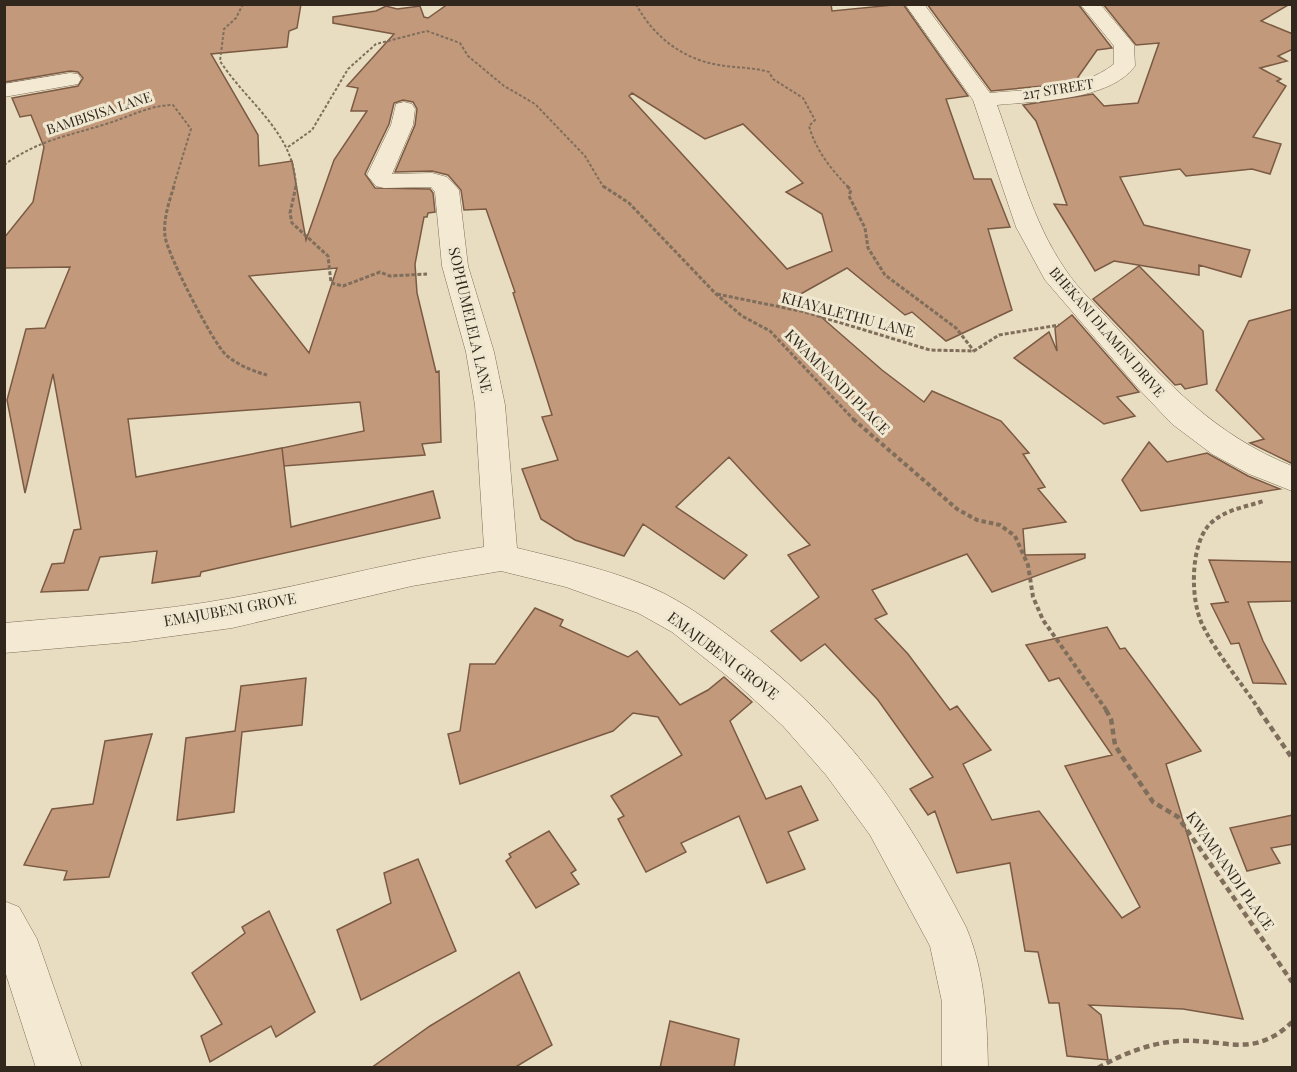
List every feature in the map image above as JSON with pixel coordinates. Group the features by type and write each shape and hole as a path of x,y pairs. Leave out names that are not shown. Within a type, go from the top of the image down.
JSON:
{"street":[{"name":"BHEKANI DLAMINI DRIVE","path":"914,4 984,100 1029,227 1054,274 1183,416 1223,446 1260,466 1293,479"},
{"name":"217 STREET","path":"984,100 1075,89 1117,74 1124,66 1124,45 1089,4"},
{"path":"4,91 70,79"},
{"name":"SOPHUMELELA LANE","path":"404,109 402,125 379,175 384,181 432,180 444,185 447,190 457,273 480,352 490,405 501,558"},
{"name":"EMAJUBENI GROVE","path":"4,638 129,627 232,613 412,572 501,558 579,577 650,603 684,622 749,672 796,714 840,762 884,821 951,942 964,1002 965,1068"},
{"path":"4,922 22,954 59,1068"}],"path":[{"path":"243,4 236,18 224,29 220,61 237,87 280,131 296,166 297,184 290,213 292,223 328,256 333,285 343,286 380,272 390,276 457,273"},
{"name":"KHAYALETHU LANE","path":"636,4 658,36 677,51 714,64 769,72 772,79 803,98 814,120 809,126 823,162 851,190 849,196 865,228 872,257 885,275 956,328 974,351"},
{"name":"KWAMNANDI PLACE","path":"288,147 312,130 348,69 376,44 406,34 436,33 460,43 468,56 504,86 535,104 585,156 590,168 605,189 629,203 716,294 742,316 770,331 858,424 957,508 977,520 1000,525 1015,536 1028,565 1036,606 1105,707 1111,719 1115,745 1154,802 1178,817 1293,982"},
{"name":"BAMBISISA LANE","path":"4,165 23,151 49,139 106,124 159,105 173,105 191,129 167,208 165,237 202,320 225,354 249,370 267,375"},
{"name":"KHAYALETHU LANE","path":"716,294 805,312 930,350 974,351"},
{"path":"974,351 999,335 1012,332 1061,325 1098,325"},
{"path":"1271,499 1227,512 1210,524 1198,541 1194,568 1196,598 1202,625 1293,758"},
{"path":"1098,1068 1119,1055 1185,1041 1228,1047 1270,1042 1293,1022"}],"building":[{"path":"4,4 301,4 297,28 289,31 287,47 211,54 258,135 259,166 292,161 306,240 334,160 367,111 351,111 358,88 347,86 394,34 333,23 333,17 376,11 386,6 397,9 420,6 424,17 428,18 448,4 831,4 832,11 903,4 968,96 946,99 974,179 991,179 1010,227 988,229 1012,310 946,341 912,312 905,315 847,268 797,296 882,370 924,402 932,391 1001,421 1029,453 1023,454 1045,487 1038,489 1066,522 1023,529 1025,555 1085,554 1085,558 992,592 967,554 872,590 887,614 875,619 908,654 950,710 957,706 991,750 963,764 992,820 1039,811 1122,918 1140,907 1065,766 1112,755 1059,678 1049,681 1026,645 1107,627 1120,649 1125,648 1201,751 1166,764 1243,1019 1183,1009 1089,1005 1101,1015 1108,1060 1067,1056 1059,1003 1049,1003 1038,952 1025,951 1010,863 957,873 935,811 928,815 910,789 933,777 878,700 825,644 801,661 771,631 819,597 788,555 810,545 729,457 676,507 747,555 724,579 643,524 624,556 575,540 541,519 522,469 558,460 542,417 552,415 513,293 515,292 486,209 464,210 461,190 448,175 432,171 395,172 415,125 417,109 413,102 403,100 394,103 389,124 365,174 375,188 430,189 433,193 435,212 428,213 427,217 424,217 415,264 417,293 436,372 439,371 441,442 422,444 425,455 284,466 291,527 433,491 440,518 201,572 200,576 152,583 157,551 100,557 88,590 41,592 52,564 64,563 74,530 81,529 53,374 25,493 7,400 26,329 45,328 70,267 4,268 4,238 33,202 44,147 31,115 20,117 12,98 78,86 83,78 78,72 70,71 5,82","holes":["632,93 705,139 743,124 803,183 786,192 822,214 832,251 787,269 629,96","337,268 309,353 249,276","360,402 364,431 136,477 128,419"]},
{"path":"927,4 1078,4 1112,48 1097,50 1078,77 1080,79 1054,85 991,91"},
{"path":"1103,4 1290,4 1261,21 1293,34 1293,49 1278,56 1287,61 1260,68 1281,79 1277,81 1286,86 1253,137 1281,144 1270,174 1252,169 1186,176 1180,169 1120,177 1144,225 1250,250 1241,277 1199,265 1199,275 1114,261 1095,271 1054,204 1067,205 1036,121 1023,105 1093,94 1104,106 1138,103 1159,43 1136,45"},
{"path":"1139,266 1203,331 1207,384 1185,389 1181,384 1175,385 1093,299"},
{"path":"1293,309 1293,464 1250,443 1264,439 1216,390 1249,321"},
{"path":"1072,315 1139,392 1117,397 1135,416 1104,424 1014,358 1049,332 1057,351 1055,328"},
{"path":"1149,442 1167,462 1207,453 1248,476 1280,489 1141,511 1122,480"},
{"path":"1209,560 1293,562 1293,601 1248,602 1263,641 1286,684 1253,683 1239,643 1231,644 1211,604 1229,602 1226,602"},
{"path":"535,608 563,620 560,626 628,657 637,651 680,705 708,690 724,677 752,702 730,721 766,799 801,786 818,820 788,832 805,869 767,883 739,816 681,843 686,852 646,872 618,819 624,816 611,796 682,755 658,717 633,713 613,731 460,784 448,734 460,731 470,664 495,664"},
{"path":"306,678 302,725 242,732 234,812 177,820 186,738 235,731 241,686"},
{"path":"152,734 109,877 64,880 67,871 24,865 52,809 93,804 105,741"},
{"path":"1293,815 1293,844 1271,848 1280,863 1247,871 1230,828"},
{"path":"549,831 576,870 571,873 579,884 536,908 506,861 511,857 509,854"},
{"path":"418,859 456,951 361,1000 337,930 391,903 384,873"},
{"path":"269,911 315,1012 276,1037 271,1026 210,1062 201,1036 222,1024 192,973 245,933 242,927"},
{"path":"519,972 552,1045 514,1068 371,1068 430,1026"},
{"path":"670,1021 739,1039 734,1068 660,1068"}]}
